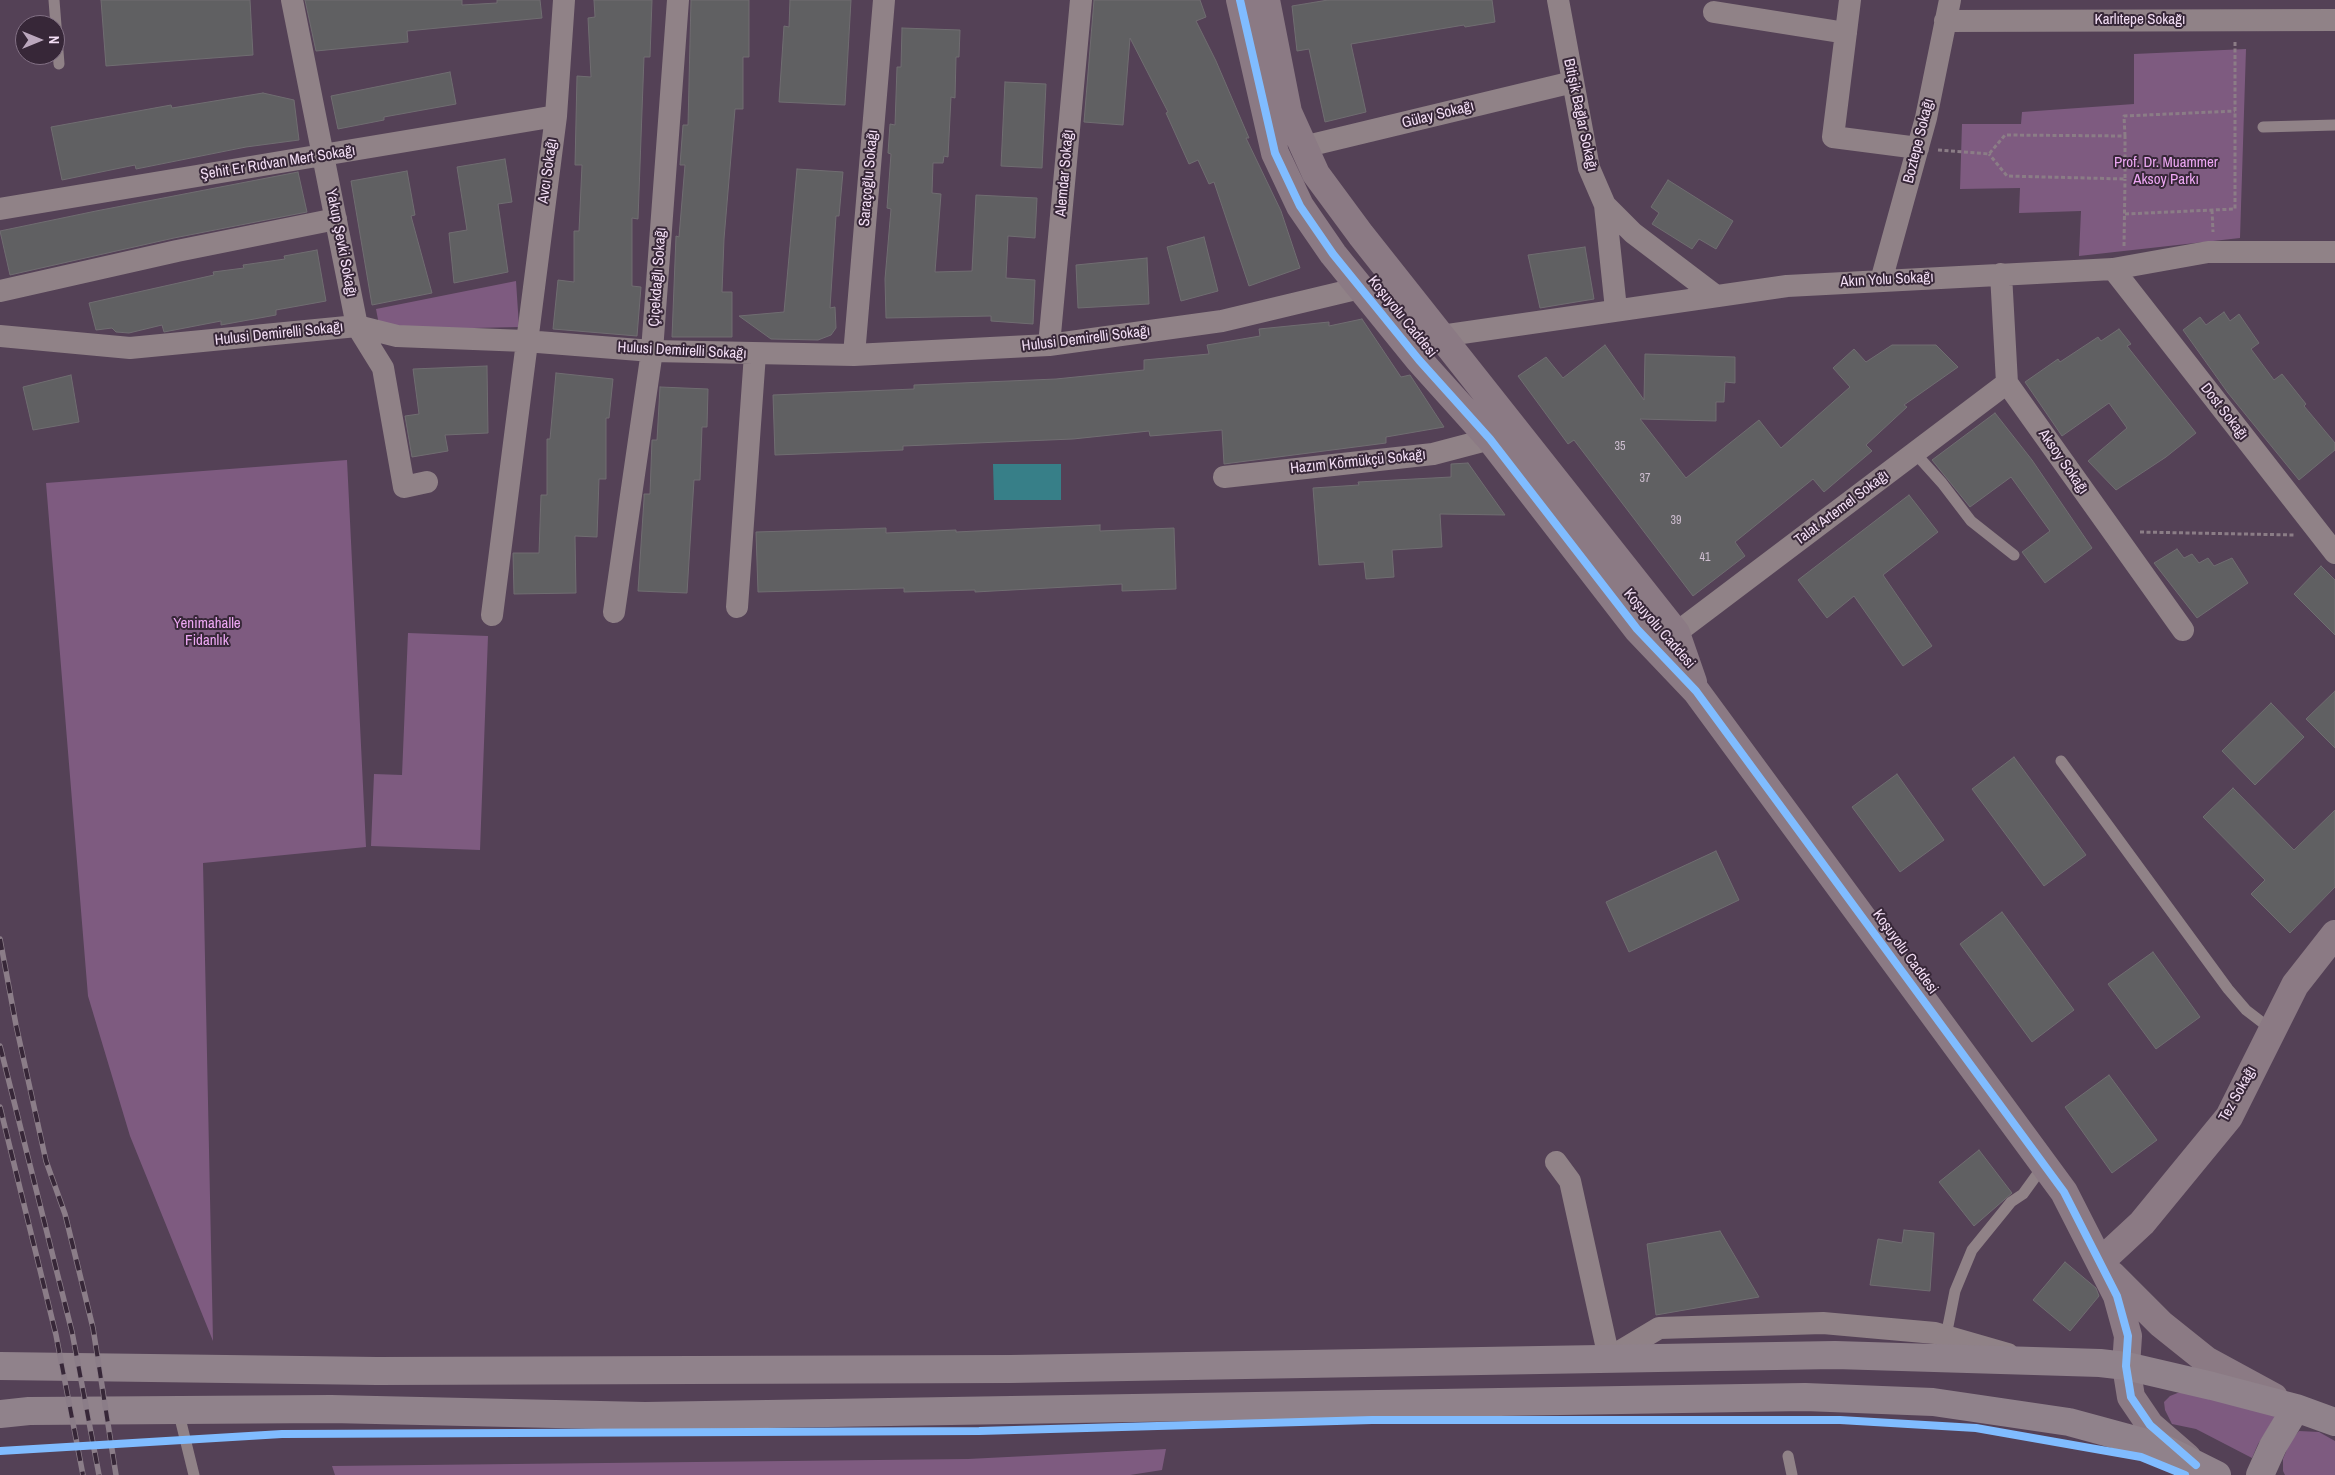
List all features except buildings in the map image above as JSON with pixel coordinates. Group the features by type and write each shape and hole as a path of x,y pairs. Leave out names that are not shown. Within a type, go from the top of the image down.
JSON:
{"main road":[{"path":"0,1366 348,1371 1010,1369 1835,1355 2100,1363 2126,1366 2296,1408 2335,1422"},
{"path":"0,1414 29,1411 331,1409 645,1416 1805,1397 1933,1402 2069,1422 2161,1447 2207,1470"},
{"path":"2260,1475 2273,1446 2296,1408"}],"street":[{"name":"Yakup Şevki Sokağı","path":"292,0 357,326 383,368 404,487 427,482"},
{"name":"Avcı Sokağı","path":"492,615 556,116 564,0"},
{"name":"Çiçekdağlı Sokağı","path":"614,612 652,351 678,0"},
{"name":"Saraçoğlu Sokağı","path":"854,355 884,0"},
{"name":"Alemdar Sokağı","path":"1049,345 1080,0"},
{"name":"Koşuyolu Caddesi","path":"1240,0 1275,153 1300,206 1360,288 1419,360 1490,439 1637,629 1696,691 2064,1192 2117,1296 2128,1336 2126,1366 2131,1397 2145,1418 2207,1470"},
{"name":"Koşuyolu Caddesi","path":"1266,0 1288,112 1316,174 1361,235 1676,633 1696,691"},
{"name":"Bitişik Bağlar Sokağı","path":"1558,0 1589,168 1605,205 1633,233 1716,296"},
{"path":"1850,0 1832,137 1918,148"},
{"name":"Karlıtepe Sokağı","path":"1948,10 2235,20 2335,20"},
{"name":"Boztepe Sokağı","path":"1881,281 1926,118 1948,10"},
{"path":"1714,12 1846,33"},
{"name":"Gülay Sokağı","path":"1303,148 1573,82"},
{"name":"Şehit Er Rıdvan Mert Sokağı","path":"0,209 556,116"},
{"path":"1275,153 1303,148"},
{"path":"1605,205 1616,310"},
{"path":"0,291 177,251 336,220"},
{"name":"Akın Yolu Sokağı","path":"1441,336 1787,286 2114,269 2208,252 2335,252"},
{"name":"Dost Sokağı","path":"2114,269 2319,535 2335,553"},
{"path":"2001,274 2008,383"},
{"name":"Hulusi Demirelli Sokağı","path":"0,336 130,348 357,326 397,336 526,341 652,351 854,355 1049,345 1222,321 1360,288"},
{"path":"1419,360 1441,336"},
{"path":"737,607 755,354"},
{"name":"Talat Artemel Sokağı","path":"1676,633 2008,383"},
{"name":"Aksoy Sokağı","path":"2008,383 2183,630"},
{"name":"Hazım Körmükçü Sokağı","path":"1224,477 1434,454 1490,439"},
{"name":"Tez Sokağı","path":"2100,1262 2142,1223 2228,1117 2295,985 2335,934"},
{"path":"1556,1162 1570,1181 1609,1358 1659,1328 1822,1323 1936,1333 2032,1362"},
{"path":"2100,1262 2161,1324 2206,1360 2296,1408 2335,1411"}],"lane":[{"path":"54,0 55,15"},
{"path":"2263,127 2335,125"},
{"path":"1915,453 1942,483 1971,521 2014,555"},
{"path":"2061,761 2228,989 2246,1010 2272,1030"},
{"path":"1946,1336 1955,1291 1972,1250 2011,1202 2023,1194 2044,1165"},
{"path":"178,1410 194,1475"},
{"path":"1788,1456 1792,1475"}],"path":[{"path":"2125,214 2235,209 2235,20"},
{"path":"2114,269 2126,242 2124,116 2235,111"},
{"path":"1988,154 2005,135 2124,136"},
{"path":"1918,148 1988,154 2008,176 2124,179"},
{"path":"2112,531 2319,535"}],"green space":[{"name":"Prof. Dr. Muammer Aksoy Parkı","path":"2246,49 2240,238 2079,256 2081,211 2019,213 2020,188 1960,189 1962,124 2021,124 2022,112 2134,104 2134,54"},
{"path":"516,281 519,327 380,330 376,309"},
{"name":"Yenimahalle Fidanlık","path":"347,460 366,847 203,863 213,1341 130,1136 88,996 46,483"},
{"path":"408,633 488,636 480,850 371,846 374,774 402,775"},
{"path":"2180,1392 2278,1413 2258,1444 2252,1458 2196,1429 2172,1424 2165,1410 2164,1402 2170,1396"},
{"path":"2299,1431 2319,1432 2335,1441 2335,1475 2285,1475 2283,1459 2290,1442"},
{"path":"1166,1449 1162,1470 1130,1475 335,1475 332,1466 968,1459"}],"shaded area":[{"path":"993,464 1061,464 1061,500 994,500"}],"railway":[{"path":"0,939 16,1025 46,1161 65,1214 93,1328 116,1475"},
{"path":"0,1046 72,1332 99,1475"},
{"path":"0,1107 56,1335 83,1475"}],"cycle path":[{"path":"1240,0 1275,153 1300,206 1333,254 1419,360 1490,439 1637,629 1696,691 2064,1192 2117,1296 2128,1336 2126,1366 2131,1397 2150,1425 2196,1465"},
{"path":"0,1451 282,1434 979,1431 1372,1420 1840,1420 1976,1428 2141,1457 2185,1475"}]}
